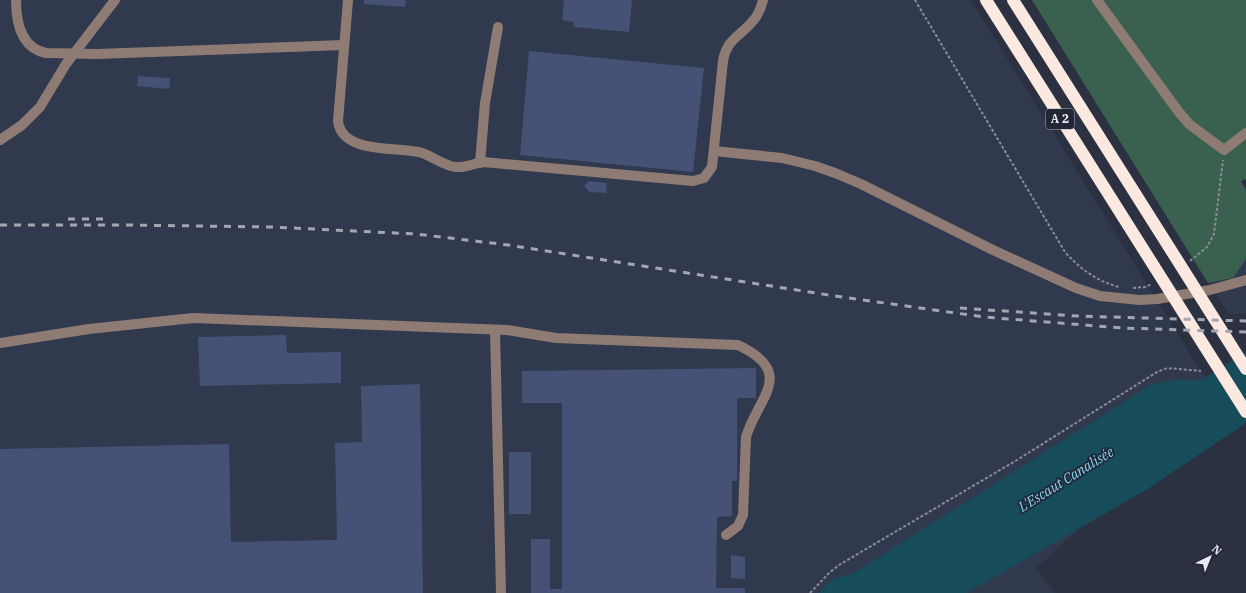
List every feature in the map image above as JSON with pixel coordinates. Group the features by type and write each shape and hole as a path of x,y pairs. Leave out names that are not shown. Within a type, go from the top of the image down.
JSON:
{"highway":[{"name":"A 2","path":"986,0 1246,412"},
{"name":"A 2","path":"1013,0 1246,368"}],"street":[{"path":"16,0 18,26 23,36 31,46 41,52 46,53 73,54 344,46"},
{"path":"0,140 22,125 40,106 73,54 115,0"},
{"path":"348,0 338,121 340,130 347,138 362,145 423,154 453,167 465,167 480,162 693,181 701,180 707,175 712,167 723,61 726,50 731,41 756,17 763,0"},
{"path":"1097,0 1189,124 1224,150 1246,133"},
{"path":"480,162 485,103 498,27"},
{"path":"714,151 782,158 815,166 835,173 861,184 987,247 1076,288 1100,296 1140,300 1157,299 1210,290 1246,280"},
{"path":"0,343 80,330 180,318 193,318 495,330 568,339 738,345 752,351 765,364 770,375 770,384 767,394 750,426 746,437 743,515 738,526 726,534"},
{"path":"495,330 501,593"}],"path":[{"path":"915,0 1065,252 1081,268 1095,277 1124,288"},
{"path":"1185,264 1203,251 1212,240 1224,150"},
{"path":"1130,288 1145,287 1155,282"},
{"path":"810,593 839,565 1017,460 1157,372 1167,368 1201,371"}],"shaded area":[{"path":"0,0 971,0 1220,402 1036,568 1055,593 0,593"},
{"path":"1246,259 1246,314 1229,314 1208,283 1233,278"}],"green space":[{"path":"1032,0 1246,0 1246,179 1241,181 1246,190 1246,259 1233,278 1208,283"}],"water":[{"name":"L'Escaut Canalisée","path":"1246,352 1246,423 1146,490 967,593 819,593 833,579 854,573 1152,384 1178,380 1201,380"}],"building":[{"path":"364,0 406,0 405,7 364,4"},
{"path":"564,0 632,0 629,32 574,27 574,22 562,20"},
{"path":"529,51 704,68 693,172 520,155"},
{"path":"138,76 170,78 169,89 137,86"},
{"path":"589,181 607,183 606,193 589,192 584,186"},
{"path":"286,335 287,353 341,352 341,383 200,386 198,337"},
{"path":"756,368 756,398 737,398 737,481 732,481 732,516 717,517 716,588 745,588 745,593 531,593 531,539 550,539 550,589 562,589 562,403 522,403 522,371"},
{"path":"420,384 423,593 0,593 0,449 229,444 231,542 337,540 335,443 362,442 361,386"},
{"path":"509,452 531,452 531,514 509,514"},
{"path":"731,555 745,557 745,579 731,578"}],"railway":[{"path":"68,219 108,219"},
{"path":"0,225 271,227 416,234 508,245 835,296 984,317 1122,328 1246,332"},
{"path":"960,308 1077,316 1246,321"}]}
